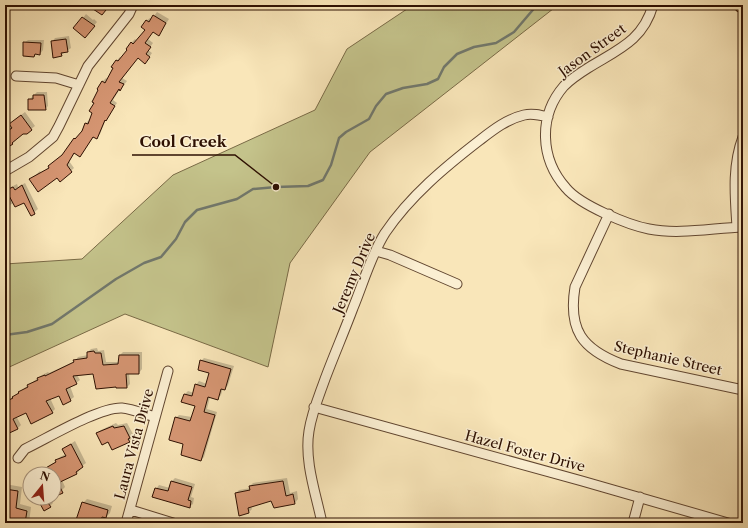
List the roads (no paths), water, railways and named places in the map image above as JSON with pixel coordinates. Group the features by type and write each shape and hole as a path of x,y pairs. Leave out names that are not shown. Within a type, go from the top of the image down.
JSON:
{"street":[{"path":"5,171 30,157 53,136 88,66 129,14 133,5"},
{"name":"Jason Street","path":"653,5 648,21 633,40 571,80 558,95 548,116 545,135 547,155 551,167 566,189 578,199 640,227 666,232 740,227"},
{"path":"16,76 56,78 78,85"},
{"name":"Jeremy Drive","path":"321,523 309,462 308,432 314,407 376,251 384,235 392,223 451,162 499,126 525,114 548,116"},
{"path":"740,227 735,172 743,137"},
{"name":"Stephanie Street","path":"609,214 575,287 573,300 574,322 586,343 595,352 621,364 743,390"},
{"path":"376,251 390,255 457,284"},
{"name":"Laura Vista Drive","path":"126,523 131,510 168,371"},
{"name":"Hazel Foster Drive","path":"314,407 640,497 728,523"},
{"path":"18,458 25,449 98,413 121,408 155,417"},
{"path":"632,523 640,497"},
{"path":"131,510 173,523"}],"waterway":[{"path":"5,335 27,332 52,324 116,279 144,263 161,257 176,239 185,222 197,210 237,199 253,189 308,186 323,180 331,165 339,138 346,132 369,119 376,106 386,94 403,88 427,84 438,79 444,67 457,54 474,47 496,43 514,32 537,5"}],"place":[{"name":"Cool Creek","path":"276,187"}]}
